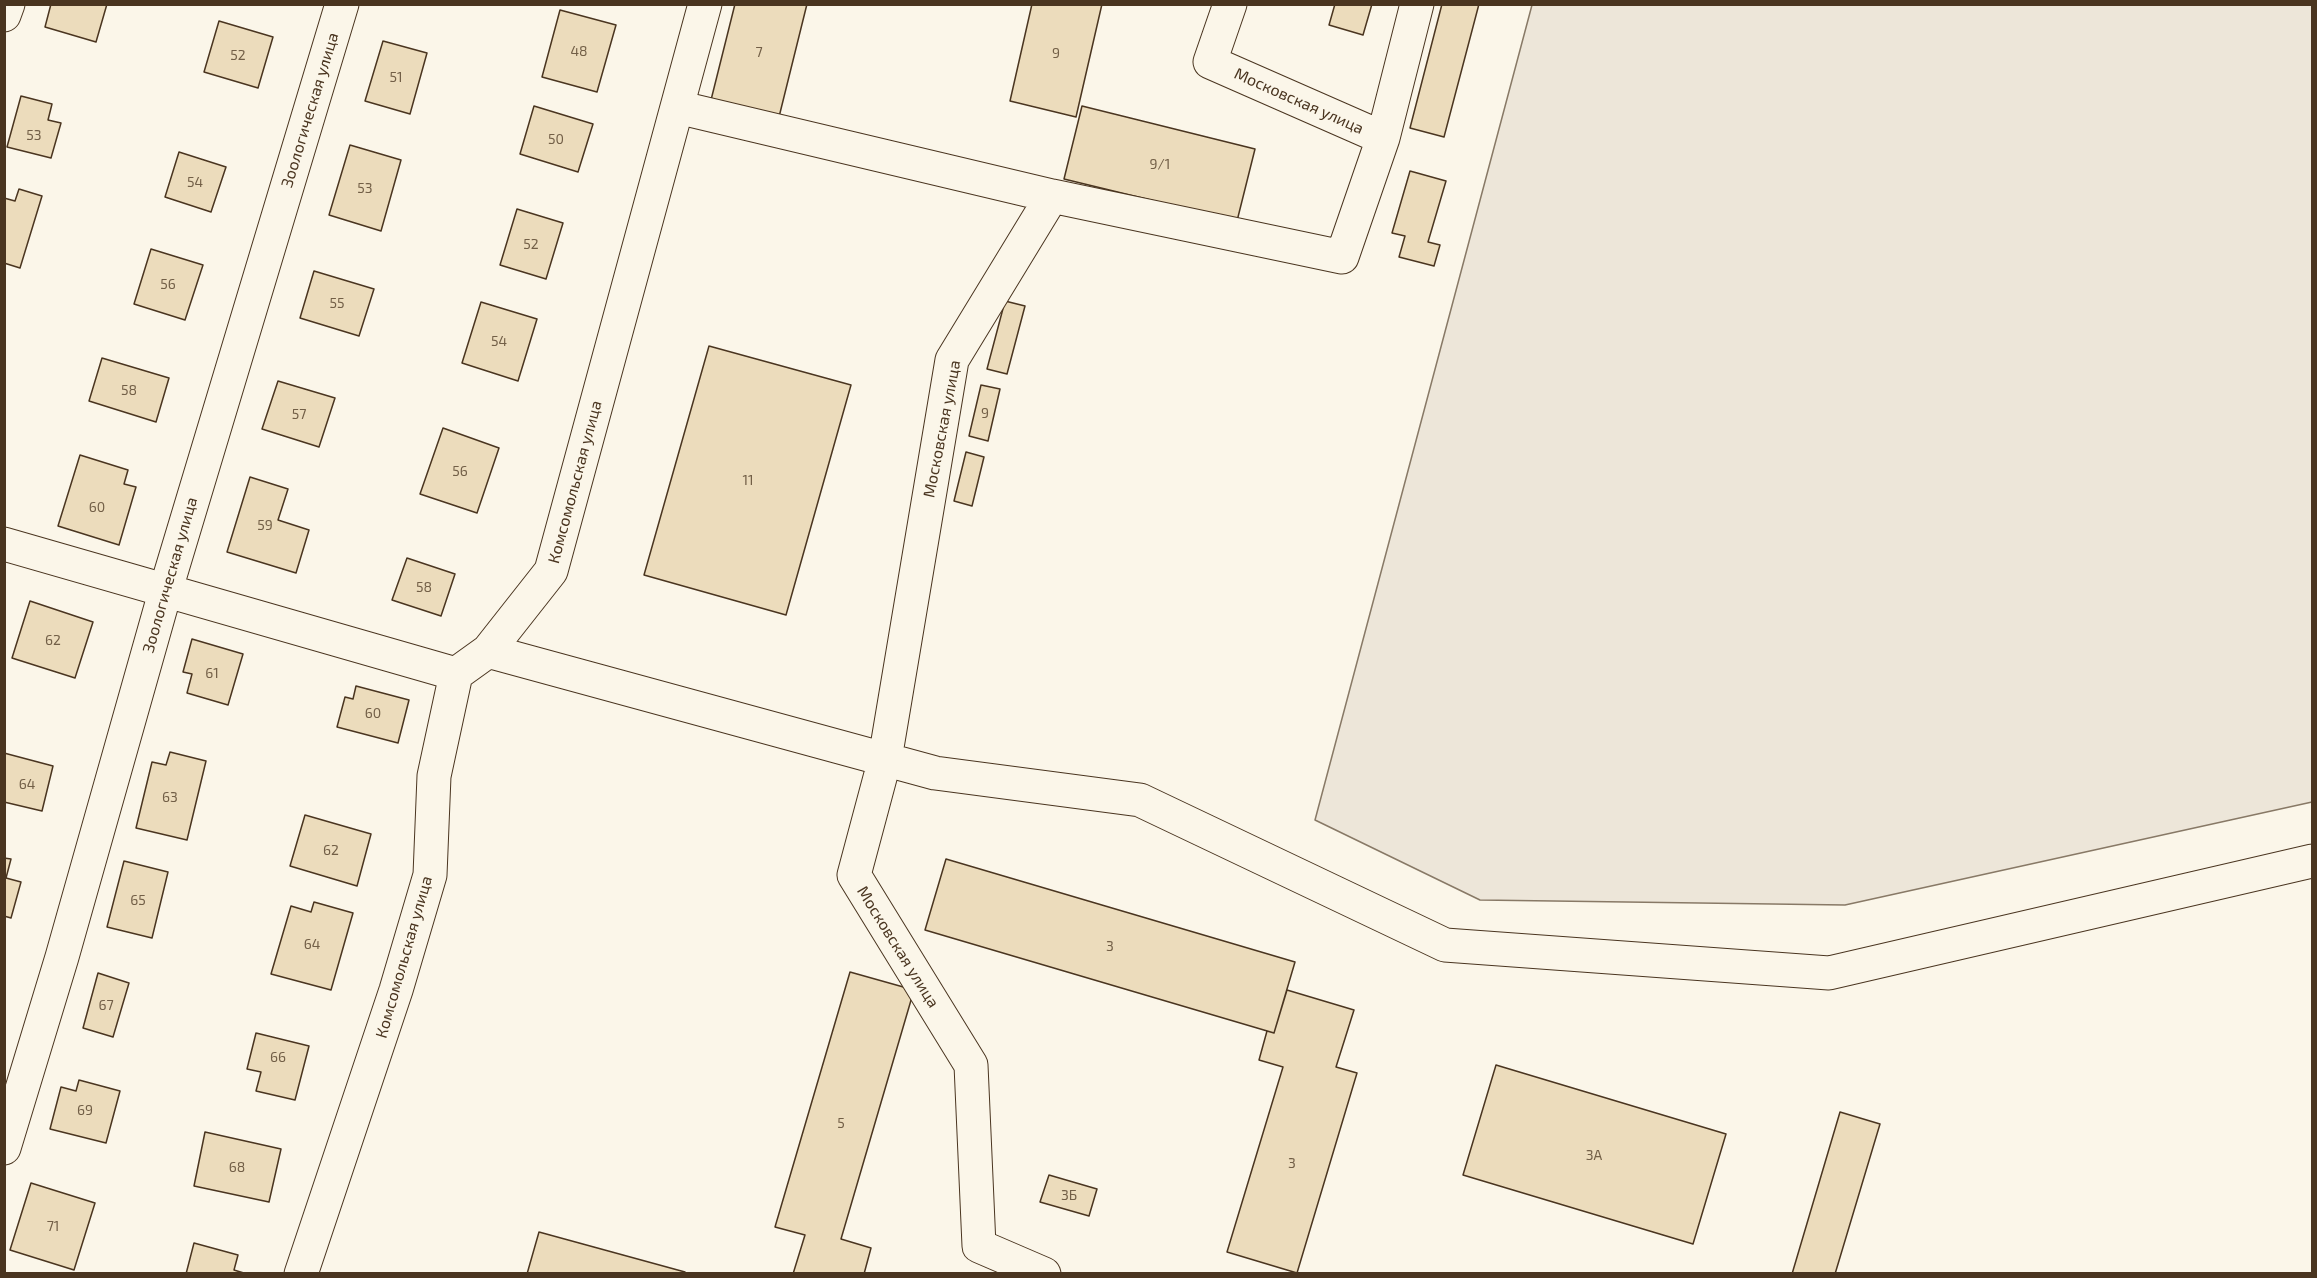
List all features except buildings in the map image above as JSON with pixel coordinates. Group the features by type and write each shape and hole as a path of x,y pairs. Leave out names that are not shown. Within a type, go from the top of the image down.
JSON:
{"street":[{"path":"4,15 8,4"},
{"name":"Зоологическая улица","path":"4,1148 65,946 166,589 342,4"},
{"name":"Комсомольская улица","path":"301,1274 396,990 430,875 434,776 456,674 489,651 551,571 705,4"},
{"name":"Московская улица","path":"1044,1274 979,1246 971,1065 854,875 885,759 952,360 1052,196 1342,256 1383,138 1210,62 1230,4"},
{"path":"1383,138 1417,4"},
{"path":"677,107 1052,196"},
{"path":"4,544 456,674"},
{"path":"489,651 935,773 1140,800 1445,945 1828,973 2313,861"}],"shaded area":[{"path":"1532,5 2312,5 2312,802 1845,905 1480,900 1315,820"}]}
